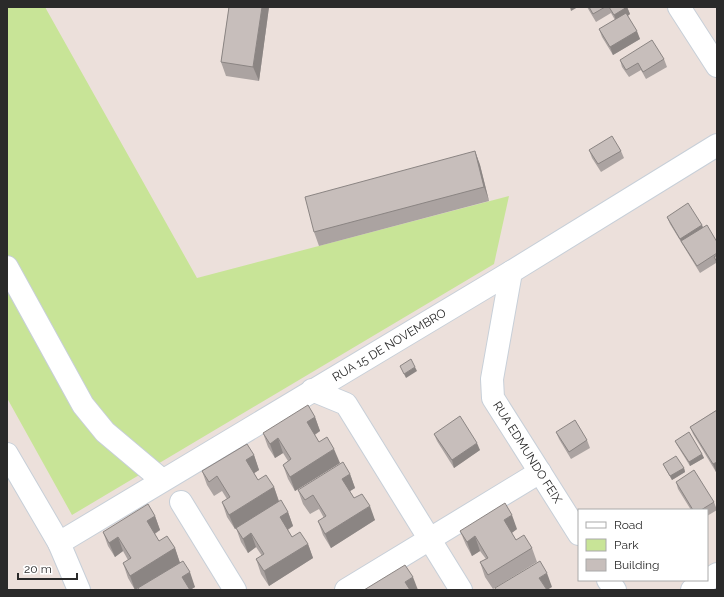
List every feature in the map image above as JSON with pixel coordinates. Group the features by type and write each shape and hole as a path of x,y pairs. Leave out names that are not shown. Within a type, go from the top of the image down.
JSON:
{"street":[{"path":"679,7 717,66"},
{"name":"RUA 15 DE NOVEMBRO","path":"59,543 510,272 717,145"},
{"path":"7,267 83,405 105,432 162,480"},
{"name":"RUA EDMUNDO FEIX","path":"510,272 492,378 493,398 578,532"},
{"path":"312,390 346,404 461,590"},
{"path":"7,454 59,543 79,590"},
{"path":"346,590 540,472"},
{"path":"181,502 235,590"},
{"path":"708,580 717,574"},
{"path":"609,581 614,590"},
{"path":"692,590 706,581"}],"green space":[{"path":"7,7 45,7 197,278 509,196 494,264 72,515 7,398"}],"building":[{"path":"229,7 262,7 253,67 221,62"},
{"path":"589,7 605,7 593,14"},
{"path":"609,7 627,7 614,15"},
{"path":"626,13 637,31 610,47 599,29"},
{"path":"652,40 664,59 643,72 638,63 626,70 620,60"},
{"path":"612,136 621,151 598,164 589,150"},
{"path":"475,151 484,187 314,232 305,197"},
{"path":"688,203 702,225 680,239 667,217"},
{"path":"707,225 717,242 717,253 697,266 681,241"},
{"path":"717,255 717,262 714,257"},
{"path":"411,359 415,367 404,374 400,366"},
{"path":"308,405 315,417 307,422 319,442 327,437 334,449 290,477 283,465 291,459 278,438 270,444 263,433"},
{"path":"717,410 717,462 713,464 690,427"},
{"path":"460,416 477,443 452,460 434,434"},
{"path":"575,420 587,440 569,452 556,432"},
{"path":"689,432 702,454 689,462 675,441"},
{"path":"247,444 254,455 246,460 258,480 266,475 274,487 229,515 222,502 230,497 217,476 209,482 202,471"},
{"path":"676,456 684,468 670,476 663,464"},
{"path":"343,462 350,474 342,479 354,498 362,494 370,506 325,534 318,521 326,516 313,495 305,500 298,490"},
{"path":"694,470 714,502 703,509 692,509 676,482"},
{"path":"281,500 288,512 280,517 292,537 300,532 308,544 264,571 256,559 264,554 251,533 243,539 236,528"},
{"path":"505,503 512,515 504,520 516,540 524,535 532,548 488,575 480,562 488,558 475,536 467,542 460,531"},
{"path":"148,504 155,516 147,521 159,541 167,536 175,548 130,576 123,563 131,558 118,537 109,543 103,532"},
{"path":"183,561 190,572 182,577 190,590 139,590 138,588"},
{"path":"540,561 547,573 539,578 547,590 496,590 495,588"},
{"path":"405,565 413,577 405,582 410,590 364,590"}]}
